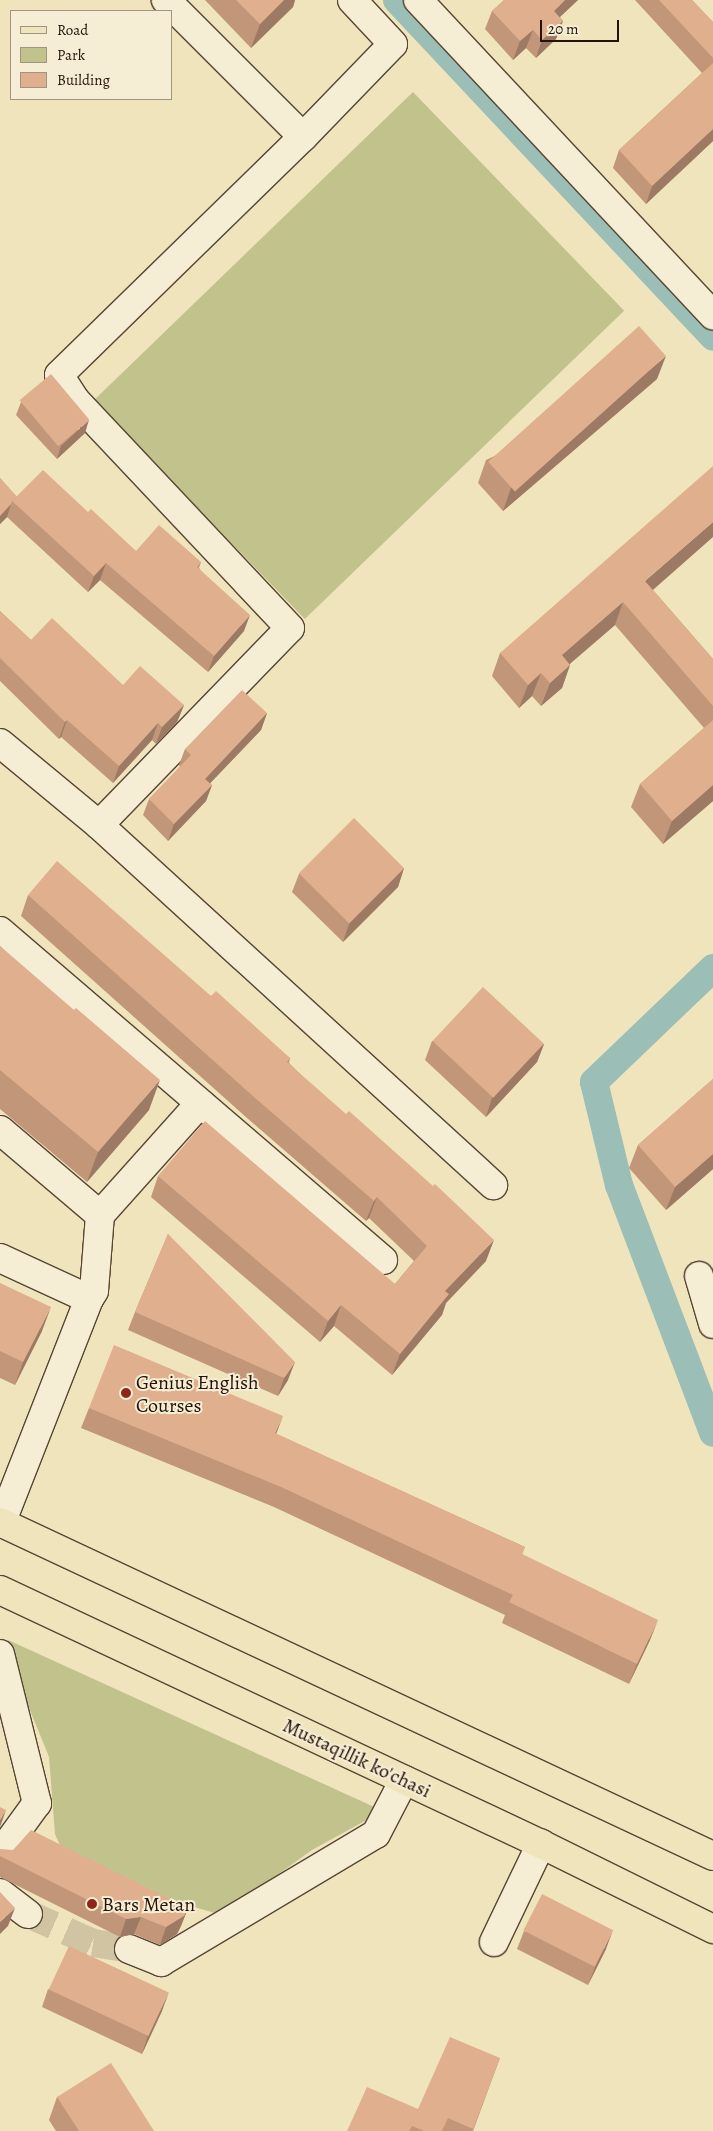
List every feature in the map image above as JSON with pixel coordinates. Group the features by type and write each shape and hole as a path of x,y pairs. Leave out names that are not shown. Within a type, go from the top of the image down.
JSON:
{"main road":[{"path":"1,1522 713,1856"},
{"name":"Mustaqillik ko'chasi","path":"0,1590 541,1844 713,1929"}],"street":[{"path":"166,0 303,137"},
{"path":"99,825 290,628 76,401 59,375 303,137 393,44 352,0"},
{"path":"418,0 713,315"},
{"path":"0,743 99,825 493,1184"},
{"path":"0,931 383,1260"},
{"path":"1,1522 88,1299 94,1291 100,1215 200,1103"},
{"path":"0,1130 100,1215"},
{"path":"0,1258 88,1299"},
{"path":"699,1276 713,1324"},
{"path":"0,1654 37,1803 0,1854"},
{"path":"129,1949 161,1962 376,1834 404,1780"},
{"path":"494,1942 541,1844"},
{"path":"0,1893 28,1914"}],"green space":[{"path":"413,92 624,311 305,619 94,400"},
{"path":"8,1640 383,1811 312,1850 241,1901 215,1913 194,1907 177,1908 65,1857 55,1834 49,1757 21,1688"}],"building":[{"path":"236,0 284,0 260,24"},
{"path":"504,0 565,0 554,11 563,21 542,40 533,30 520,41 492,11"},
{"path":"659,0 692,0 713,22 713,58"},
{"path":"713,63 713,129 652,186 619,150"},
{"path":"639,326 666,356 515,492 488,462"},
{"path":"51,374 90,420 58,446 20,400"},
{"path":"713,466 713,522 645,581 713,659 713,706 623,602 562,655 570,665 550,683 541,673 528,685 500,653"},
{"path":"43,470 88,512 91,509 136,551 159,525 201,562 197,567 250,615 214,656 106,563 94,576 12,501"},
{"path":"0,478 17,497 0,516"},
{"path":"0,611 31,640 52,618 123,685 140,666 184,705 162,727 158,723 119,766 67,720 65,722 0,658"},
{"path":"242,690 267,713 205,779 212,785 174,824 149,799 191,755 185,749"},
{"path":"713,720 713,785 672,821 640,784"},
{"path":"354,818 404,868 349,923 299,873"},
{"path":"57,861 211,996 216,991 290,1058 287,1062 346,1114 349,1111 433,1186 435,1184 494,1240 445,1291 449,1294 400,1354 341,1305 328,1321 158,1176 205,1121 395,1284 427,1246 377,1197 374,1201 254,1097 28,895"},
{"path":"0,946 74,1010 76,1008 160,1080 98,1152 0,1070"},
{"path":"483,987 544,1044 493,1098 433,1041"},
{"path":"713,1079 713,1154 675,1187 638,1145"},
{"path":"168,1234 295,1362 284,1378 135,1312"},
{"path":"0,1283 51,1307 23,1362 0,1351"},
{"path":"114,1345 283,1416 275,1433 525,1547 522,1554 658,1620 637,1664 509,1602 513,1595 281,1487 89,1408"},
{"path":"0,1807 6,1810 0,1820"},
{"path":"31,1830 188,1908 184,1916 166,1927 141,1917 126,1919 0,1856 0,1849 13,1850"},
{"path":"0,1892 15,1908 0,1922"},
{"path":"542,1894 613,1930 595,1967 523,1931"},
{"path":"69,1946 169,1992 148,2036 49,1990"},
{"path":"450,2037 500,2058 473,2129 448,2118 442,2131 424,2131 412,2126 409,2131 347,2131 367,2087 418,2109"},
{"path":"111,2063 154,2131 79,2131 57,2097"}],"waterway":[{"path":"397,0 713,337"},
{"path":"713,968 594,1082 619,1185 713,1433"}],"tunnel":[{"path":"28,1914 93,1943 129,1949"}],"place":[{"name":"Genius English Courses","path":"126,1393"},
{"name":"Bars Metan","path":"92,1904"}]}
